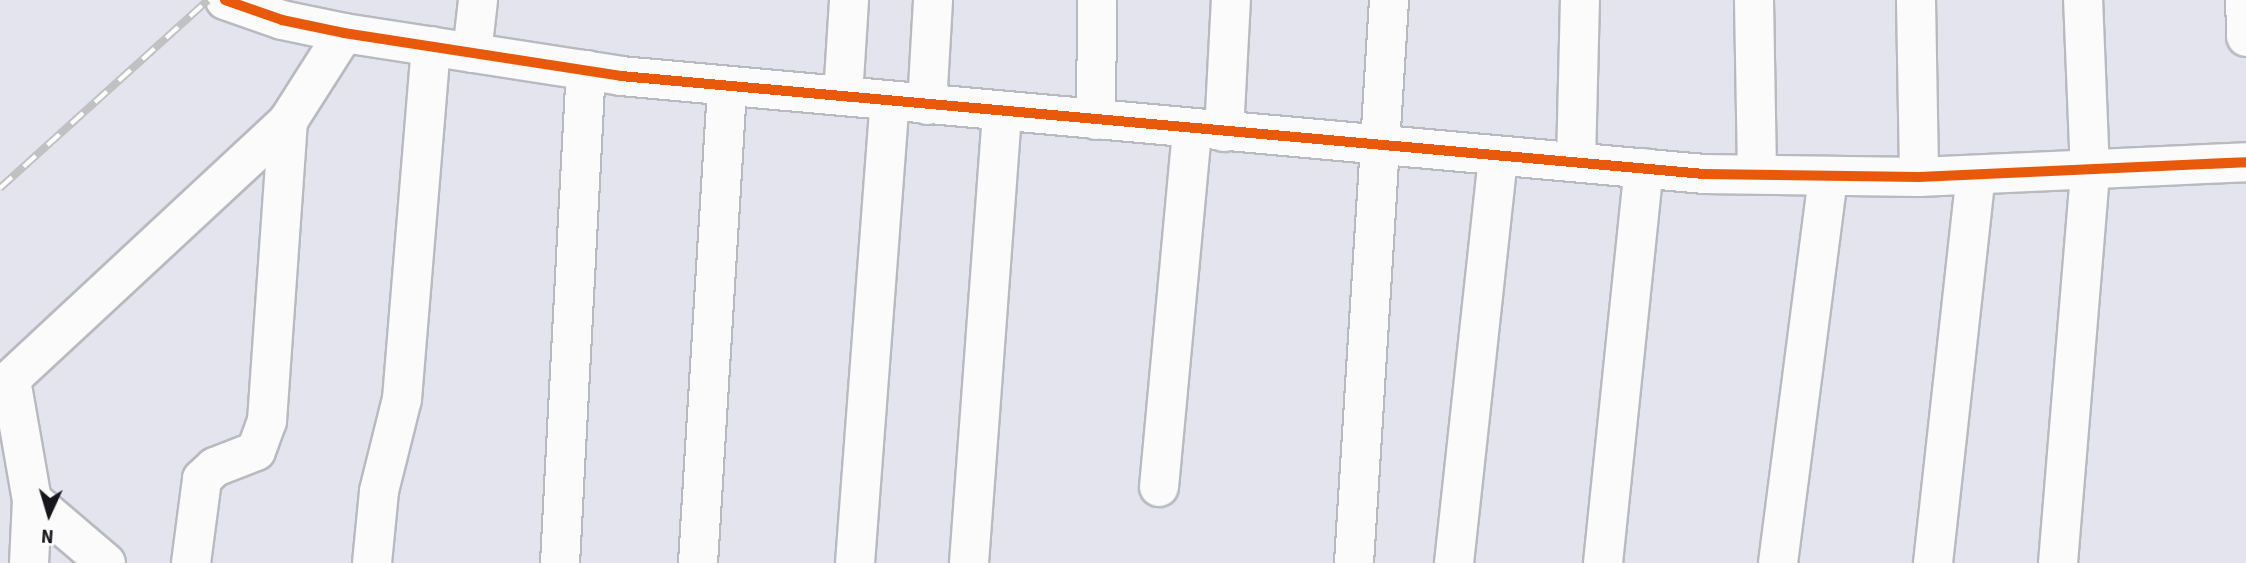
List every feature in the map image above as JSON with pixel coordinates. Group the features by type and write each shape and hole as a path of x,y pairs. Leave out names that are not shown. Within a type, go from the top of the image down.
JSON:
{"street":[{"path":"225,0 282,20 344,33 586,70 909,103 1644,168 1757,174 1919,177 2090,173 2246,162"},
{"path":"472,53 478,0"},
{"path":"843,96 849,0"},
{"path":"855,563 909,103 933,0"},
{"path":"1096,120 1097,0"},
{"path":"1159,487 1208,130 1231,0"},
{"path":"1354,563 1377,146 1388,0"},
{"path":"1576,162 1580,0"},
{"path":"1754,0 1757,174"},
{"path":"1916,0 1919,177"},
{"path":"2058,563 2090,173 2083,0"},
{"path":"2245,0 2246,37"},
{"path":"29,563 32,499 6,384 288,121 344,33"},
{"path":"372,563 379,491 402,399 431,46"},
{"path":"560,563 586,70"},
{"path":"698,563 727,86"},
{"path":"970,563 1002,111"},
{"path":"191,563 202,479 215,467 256,451 267,421 288,121"},
{"path":"1454,563 1498,156"},
{"path":"1603,563 1644,168"},
{"path":"1778,563 1828,176"},
{"path":"1933,563 1976,176"},
{"path":"32,499 106,563"}],"railway":[{"path":"0,188 208,0"}],"cycle path":[{"path":"225,0 282,20 344,33 621,76 1704,174 1919,177 2246,162"}]}
